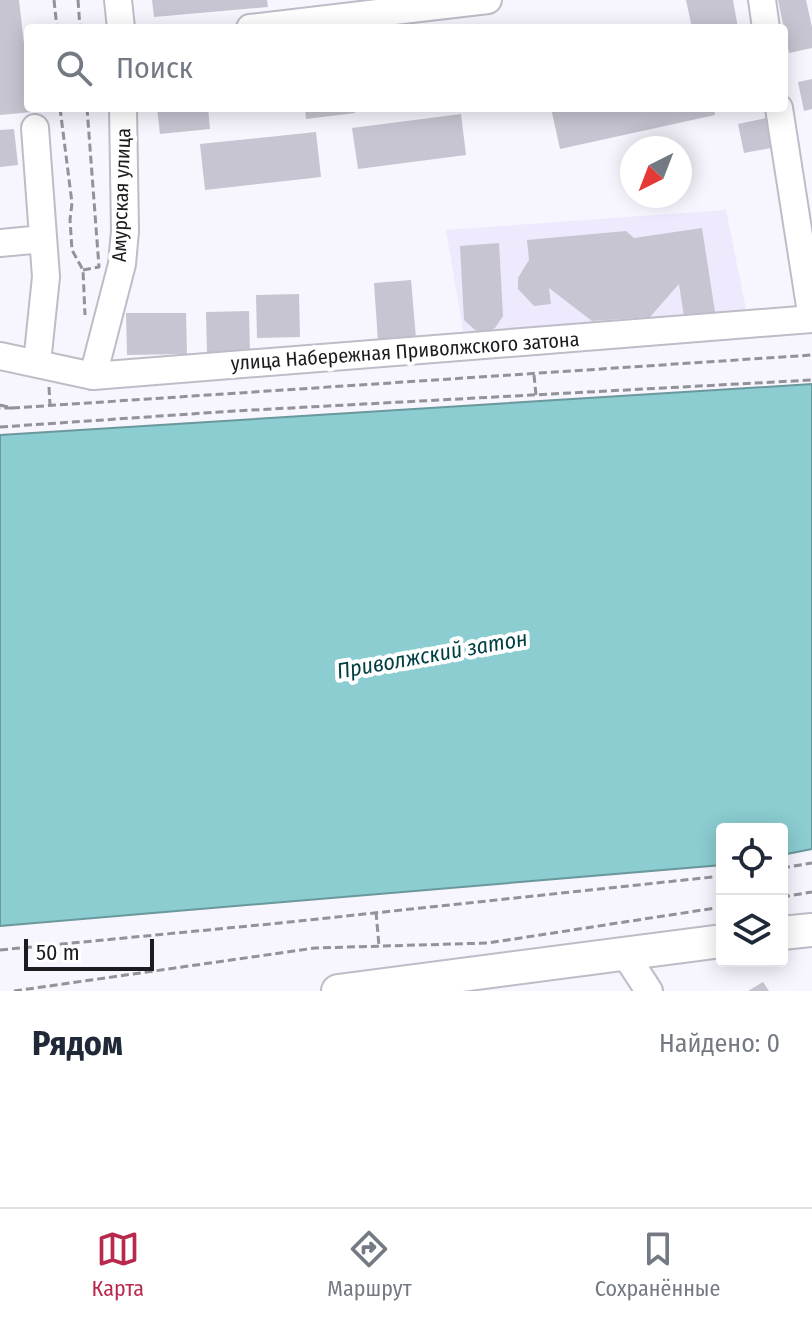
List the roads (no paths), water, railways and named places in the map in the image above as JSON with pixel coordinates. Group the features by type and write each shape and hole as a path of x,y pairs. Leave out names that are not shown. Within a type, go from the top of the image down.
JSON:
{"main road":[{"path":"788,932 812,930"},
{"path":"357,990 716,942"}],"street":[{"path":"118,0 121,24"},
{"path":"265,24 319,10 488,0"},
{"path":"762,0 765,24"},
{"name":"Амурская улица","path":"93,376 122,264 125,231 123,112"},
{"path":"780,112 812,319"},
{"path":"35,128 46,277 37,363"},
{"path":"0,243 43,239"},
{"name":"улица Набережная Приволжского затона","path":"0,356 93,376 812,319"},
{"path":"625,954 653,989"}],"water":[{"name":"Приволжский затон","path":"812,384 812,849 788,854 788,823 716,823 716,866 0,926 0,435"}]}
